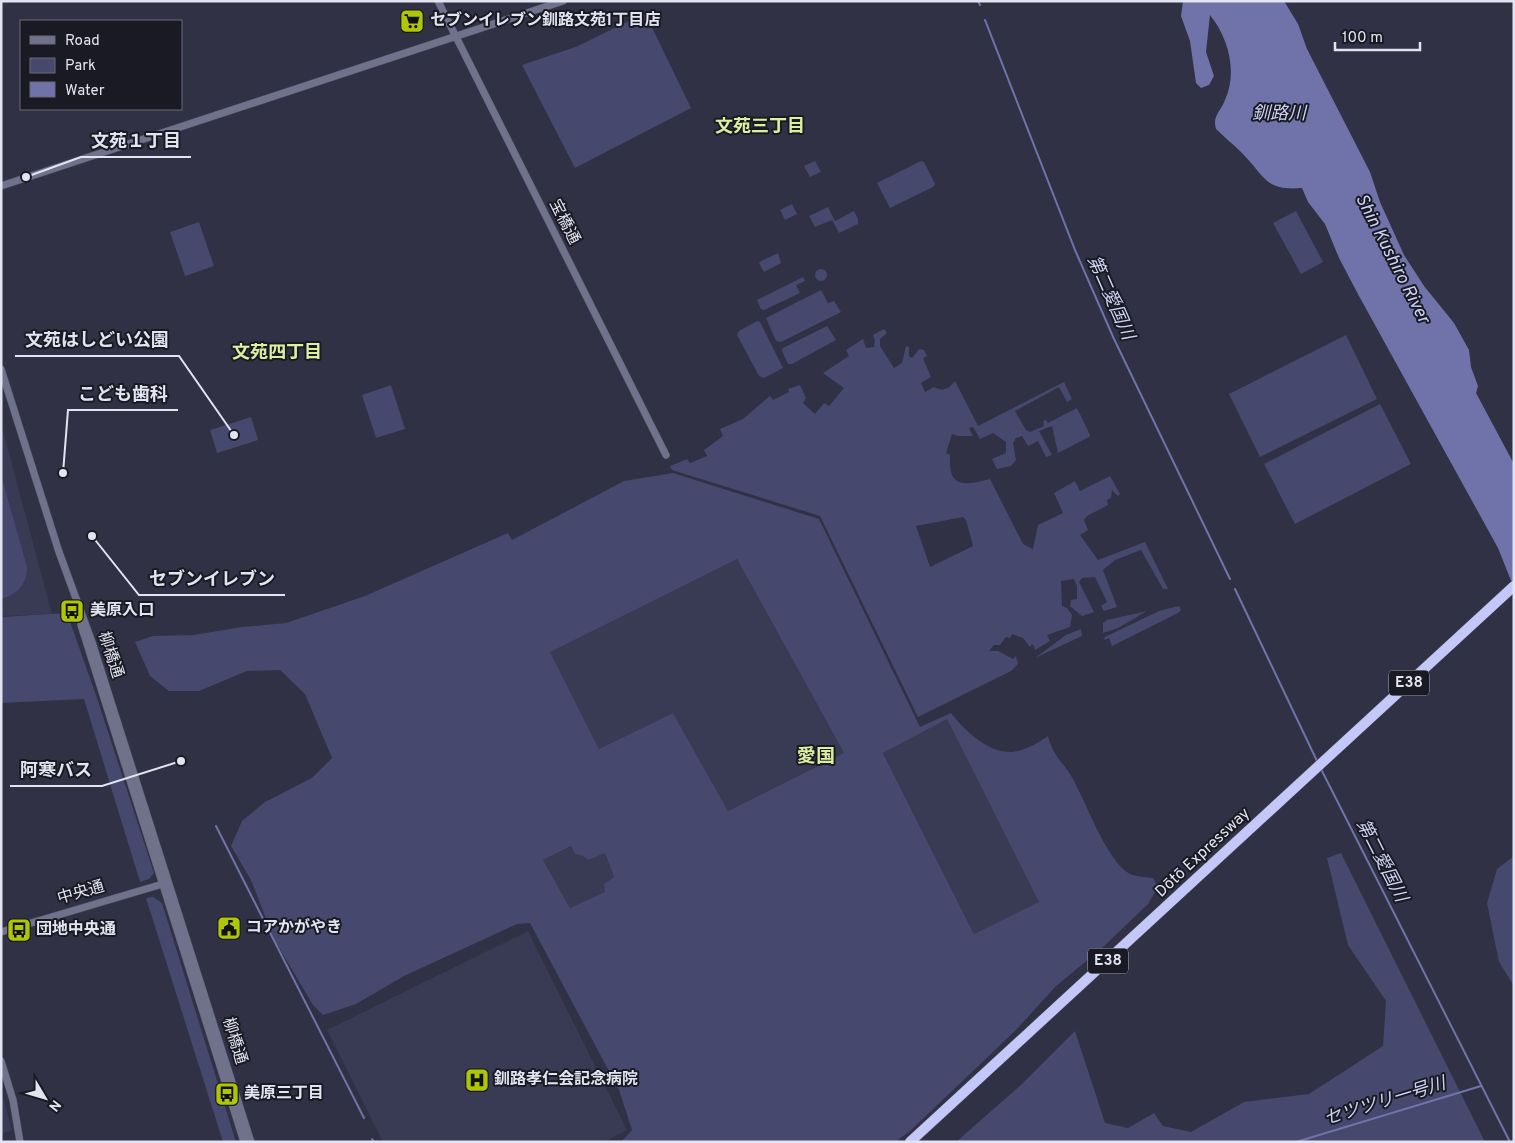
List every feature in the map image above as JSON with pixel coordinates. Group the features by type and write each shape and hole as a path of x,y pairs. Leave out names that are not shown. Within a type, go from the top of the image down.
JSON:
{"highway":[{"name":"Dōtō Expressway","path":"920,1142 1514,586"},
{"name":"Dōtō Expressway","path":"910,1142 1514,593"}],"street":[{"name":"宝橋通","path":"438,1 666,455"},
{"path":"1,186 563,1"},
{"name":"柳橋通","path":"1,369 76,602 92,642 244,1142"},
{"name":"柳橋通","path":"165,883 250,1142"},
{"name":"中央通","path":"1,932 165,883"},
{"path":"1,1061 13,1100 20,1142"}],"shaded area":[{"path":"1,423 52,614 1,616"},
{"path":"737,559 844,753 728,811 673,713 599,749 549,651"},
{"path":"947,719 1040,902 974,934 883,752"},
{"path":"572,846 575,854 583,856 605,853 614,877 606,892 570,908 543,860"},
{"name":"釧路孝仁会記念病院","path":"528,931 627,1130 604,1142 383,1142 327,1030"},
{"path":"1,1090 12,1130 1,1134"}],"green space":[{"path":"645,13 691,108 575,168 522,65 578,46"},
{"path":"815,161 821,172 810,177 804,166"},
{"path":"921,161 924,162 935,184 933,187 890,208 877,183"},
{"path":"792,204 797,214 785,220 780,210"},
{"path":"828,207 835,221 854,211 858,224 839,233 832,220 815,227 809,216"},
{"path":"1296,211 1323,262 1301,274 1273,223"},
{"path":"199,222 214,266 185,276 170,232"},
{"path":"778,253 781,263 764,272 759,263"},
{"path":"821,269 827,275 821,281 815,275"},
{"path":"803,277 805,281 796,285 800,293 764,310 761,309 757,300"},
{"path":"821,290 828,303 834,301 841,312 781,342 776,341 766,318"},
{"path":"757,321 760,322 783,368 764,378 759,376 737,335 739,331"},
{"path":"827,326 836,340 792,364 788,364 782,351 783,348"},
{"path":"884,329 887,333 880,339 880,346 894,368 902,363 906,346 909,347 909,356 912,358 919,349 924,350 927,356 923,358 931,377 921,383 925,392 934,387 946,389 955,381 978,426 1064,382 1072,399 1067,402 1059,387 1015,411 1026,430 1030,432 1044,426 1043,421 1046,420 1048,423 1077,408 1090,435 1089,437 1058,453 1052,426 1039,431 1052,455 1046,457 1038,441 1028,446 1022,436 1016,438 1013,443 1016,460 1011,466 997,469 992,459 1006,453 1006,442 993,433 980,439 973,427 969,428 973,436 952,434 946,453 950,455 952,474 959,482 965,483 990,479 1023,544 1033,549 1038,525 1063,513 1054,493 1075,481 1080,491 1110,476 1120,494 1118,496 1112,490 1111,498 1107,500 1108,505 1087,516 1084,520 1088,530 1080,535 1098,560 1145,542 1168,589 1163,589 1141,550 1115,560 1103,570 1117,607 1104,611 1101,606 1107,602 1095,577 1082,578 1079,582 1094,612 1082,616 1070,606 1071,600 1077,599 1077,586 1074,579 1061,581 1062,606 1067,608 1072,615 1070,627 1047,635 1050,641 1035,650 1032,644 1030,647 1023,638 1012,634 1010,638 1006,637 1000,645 994,645 989,651 998,651 1013,659 1016,656 1018,664 1011,671 918,717 820,516 672,470 670,466 687,459 690,463 707,456 704,450 723,436 720,429 743,419 770,396 773,400 789,392 788,389 800,385 806,398 803,403 815,414 824,403 829,406 844,388 823,373 849,356 846,350 863,339 866,348 874,347 873,335","holes":["963,517 966,520 973,546 930,567 916,526"]},
{"path":"1346,335 1377,399 1260,457 1229,394"},
{"path":"391,385 405,429 376,438 362,395"},
{"path":"1380,404 1411,464 1295,524 1264,464"},
{"path":"251,417 258,440 217,453 210,430"},
{"path":"673,473 819,519 920,727 951,713 978,740 994,749 1012,752 1036,744 1048,736 1053,750 1073,779 1105,845 1113,857 1130,874 1153,878 1158,887 1148,904 1101,949 1056,986 1016,1030 910,1131 895,1142 621,1142 632,1130 619,1090 530,923 517,924 404,976 356,1004 323,1015 313,1005 274,939 251,880 231,846 242,821 265,802 312,778 332,758 305,694 280,670 247,671 199,691 169,691 150,676 135,642 153,636 194,635 242,627 286,623 365,596 508,533 512,540 624,481","holes":["737,559 844,753 728,811 673,713 599,749 550,652","947,719 1039,902 974,934 883,753","571,846 575,854 583,856 588,860 605,853 614,877 604,884 605,892 570,908 543,860"]},
{"path":"1,475 27,567 27,573 17,591 1,599"},
{"path":"1179,606 1181,610 1178,613 1112,646 1109,638 1104,640 1105,637 1159,611"},
{"path":"1147,611 1118,628 1103,633 1103,623 1107,620"},
{"path":"67,613 154,873 149,879 140,882 84,699 1,703 1,617"},
{"path":"1081,629 1082,636 1035,658 1066,635"},
{"path":"1341,853 1485,1142 956,1142 1022,1084 1075,1031 1105,1123 1128,1128 1154,1113 1163,1126 1191,1132 1244,1102 1309,1094 1383,1046 1386,1001 1348,945 1327,858"},
{"path":"1514,856 1514,986 1499,962 1487,903 1497,869"},
{"path":"153,897 162,903 236,1142 223,1142 146,898"}],"water":[{"name":"釧路川","path":"1183,1 1284,1 1298,24 1307,49 1370,172 1380,202 1404,255 1424,286 1454,323 1469,350 1471,367 1478,386 1476,393 1514,464 1514,588 1498,548 1359,296 1339,258 1325,224 1308,202 1302,188 1280,187 1266,180 1242,153 1216,129 1216,117 1229,89 1231,78 1229,55 1222,34 1210,15 1206,52 1214,76 1209,85 1201,88 1196,83 1190,41 1181,16"}],"waterway":[{"name":"第二愛国川","path":"978,1 980,5"},
{"name":"第二愛国川","path":"985,20 1075,250 1114,339 1230,579"},
{"name":"第二愛国川","path":"1235,589 1317,761"},
{"name":"第二愛国川","path":"1321,769 1510,1142"},
{"path":"216,826 364,1118"},
{"name":"セツツリ一号川","path":"1296,1142 1481,1086"}],"place":[{"name":"セブンイレブン釧路文苑1丁目店","path":"412,21"},
{"name":"文苑１丁目","path":"26,177"},
{"name":"文苑はしどい公園","path":"234,435"},
{"name":"こども歯科","path":"63,473"},
{"name":"セブンイレブン","path":"92,536"},
{"name":"美原入口","path":"72,611"},
{"name":"阿寒バス","path":"181,761"},
{"name":"コアかがやき","path":"229,928"},
{"name":"団地中央通","path":"19,930"},
{"name":"釧路孝仁会記念病院","path":"477,1080"},
{"name":"美原三丁目","path":"227,1094"}],"district":[{"name":"文苑三丁目","path":"760,127"},
{"name":"文苑四丁目","path":"277,353"},
{"name":"愛国","path":"816,757"}],"water label":[{"name":"Shin Kushiro River","path":"1392,259"}]}
